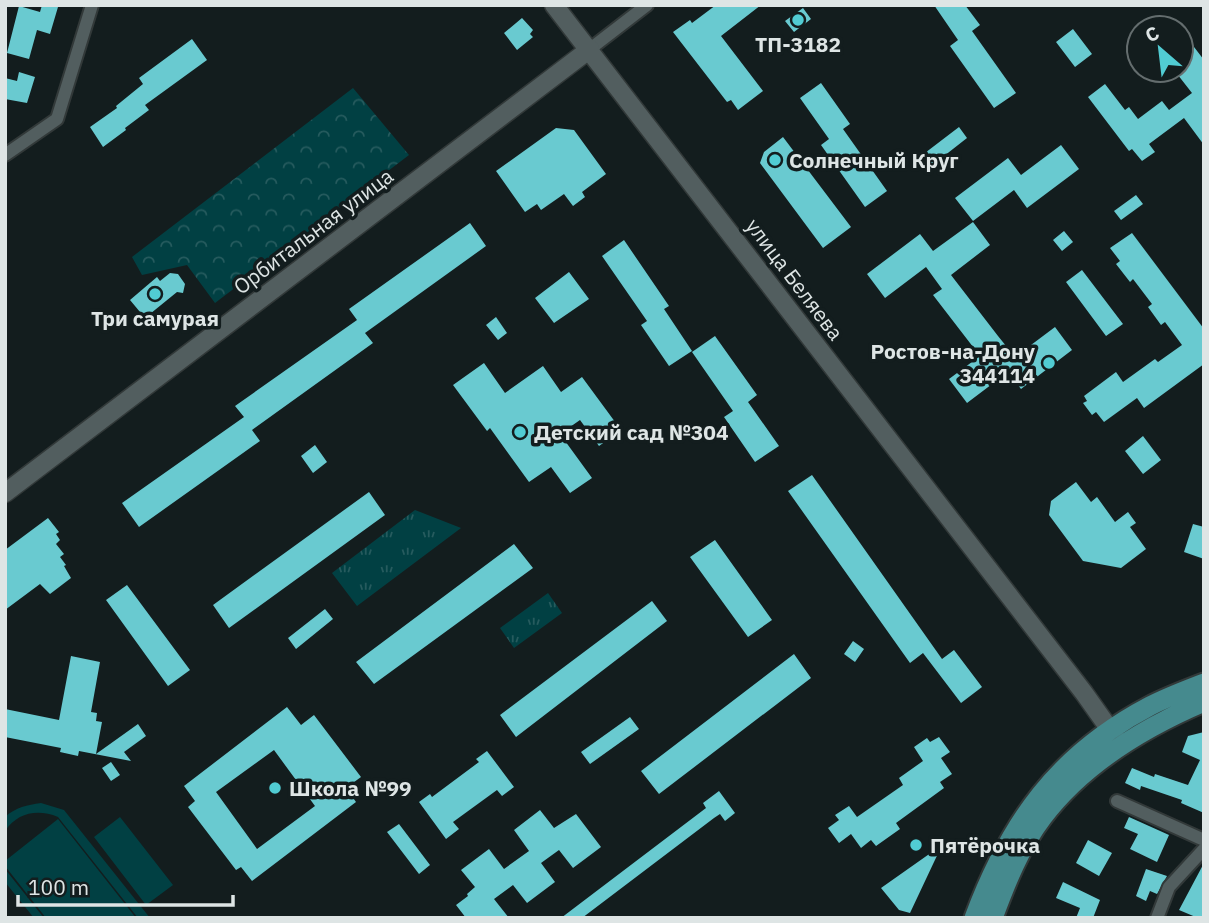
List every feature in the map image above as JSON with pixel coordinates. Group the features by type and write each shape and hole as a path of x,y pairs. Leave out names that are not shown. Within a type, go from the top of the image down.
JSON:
{"main road":[{"name":"улица Беляева","path":"554,5 1116,738"},
{"name":"Орбитальная улица","path":"5,492 590,49"},
{"path":"993,918 1020,853 1042,818 1064,793 1150,706 1204,683"},
{"path":"974,918 1004,846 1028,808 1053,778 1082,751 1204,702"}],"street":[{"path":"5,155 57,119 92,5"},
{"name":"Орбитальная улица","path":"590,49 647,5"},
{"path":"1117,801 1204,841"},
{"path":"1157,918 1169,887 1204,849"}],"green space":[{"path":"353,88 409,155 215,303 187,265 142,275 132,257"},
{"path":"415,510 461,528 357,606 332,573"},
{"path":"548,593 562,613 514,648 500,628"},
{"path":"41,803 64,810 150,918 138,918 58,817 43,813 29,814 16,820 5,831 5,817 22,807"},
{"path":"120,817 173,885 146,905 94,837"},
{"path":"58,819 136,918 46,918 5,866 5,861"},
{"path":"5,869 44,918 34,918 5,882"}],"building":[{"path":"42,5 58,7 50,34 37,30 29,59 7,53 19,6 40,12"},
{"path":"716,5 761,5 721,36 763,91 738,110 731,100 727,102 673,32 690,20 692,23"},
{"path":"934,5 965,5 980,25 972,31 1016,93 994,108 950,46 958,40"},
{"name":"ТП-3182","path":"803,8 811,19 794,32 785,21"},
{"path":"522,18 533,30 530,34 533,37 517,50 504,33"},
{"path":"1073,29 1092,54 1075,67 1056,42"},
{"path":"192,39 207,60 145,105 149,110 103,147 90,127 117,108 116,106 143,84 139,78"},
{"path":"1195,48 1204,60 1204,145 1184,118 1149,144 1155,152 1142,161 1132,149 1129,151 1088,97 1105,84 1125,110 1129,107 1138,119 1162,101 1169,110 1192,93 1185,84 1195,84"},
{"path":"19,72 35,77 27,103 5,99 5,78 17,81"},
{"path":"821,83 850,124 843,129 887,191 865,207 821,145 829,139 800,98"},
{"path":"959,127 967,138 930,167 921,156"},
{"path":"556,128 574,130 606,174 582,192 585,197 573,206 564,194 541,210 537,204 525,212 496,171"},
{"path":"783,137 851,227 823,248 760,163 764,152"},
{"path":"1061,145 1079,169 1027,208 1014,190 973,221 955,198 1008,158 1021,175"},
{"path":"1136,195 1143,204 1121,220 1114,211"},
{"path":"973,222 990,245 951,275 998,336 1015,357 1055,327 1072,350 1021,389 1008,372 967,403 949,379 980,356 933,295 942,289 926,267 885,298 867,274 920,234 933,251"},
{"path":"470,223 486,246 365,333 373,343 252,430 260,441 139,527 122,503 244,417 235,406 357,320 349,309"},
{"path":"1064,231 1073,242 1062,251 1053,240"},
{"path":"1132,233 1204,329 1204,364 1144,408 1137,398 1104,422 1096,412 1092,415 1083,403 1087,401 1084,396 1116,372 1123,382 1155,359 1158,362 1182,345 1165,322 1161,325 1148,307 1152,304 1133,279 1130,282 1116,264 1120,261 1110,248"},
{"path":"624,240 669,306 664,309 692,351 669,366 641,325 647,321 602,256"},
{"path":"1082,270 1123,324 1106,336 1066,282"},
{"path":"569,272 589,299 554,323 535,298"},
{"path":"170,273 178,274 185,284 183,293 177,292 145,318 130,300 157,277 160,281"},
{"path":"496,317 507,333 498,340 486,325"},
{"path":"715,336 757,395 748,402 779,446 755,462 724,417 733,411 692,352"},
{"path":"484,363 505,393 543,366 561,392 582,377 621,430 599,446 580,420 560,434 592,478 570,493 551,467 529,482 490,428 487,431 453,385"},
{"path":"1143,436 1161,460 1143,474 1125,451"},
{"path":"315,445 327,462 313,473 301,456"},
{"path":"812,475 942,659 954,650 982,687 961,703 923,653 910,663 788,491"},
{"path":"1076,482 1091,502 1097,497 1115,522 1128,512 1136,523 1130,527 1146,549 1121,568 1083,561 1049,515 1051,501"},
{"path":"369,492 385,515 229,628 213,605"},
{"path":"48,518 59,532 56,534 60,540 56,544 64,554 60,557 71,578 50,594 40,584 5,610 5,550"},
{"path":"1193,524 1204,527 1204,559 1184,552"},
{"path":"715,540 772,620 748,637 690,557"},
{"path":"514,544 533,568 374,684 356,662"},
{"path":"127,585 190,670 168,686 106,600"},
{"path":"652,601 667,621 516,737 500,715"},
{"path":"325,609 333,619 296,649 288,638"},
{"path":"853,641 864,649 855,662 844,654"},
{"path":"794,654 811,678 659,794 641,771"},
{"path":"71,656 100,662 91,712 97,713 96,721 102,722 96,754 138,724 146,736 124,752 131,761 79,751 78,756 60,752 61,748 5,737 5,709 59,720"},
{"path":"287,707 301,725 314,715 361,777 346,788 356,802 252,881 241,867 236,870 188,807 195,801 184,786","holes":["274,750 315,806 257,849 216,792"]},
{"path":"630,717 639,729 590,764 581,752"},
{"path":"1204,732 1204,813 1181,803 1182,800 1141,786 1140,790 1125,783 1132,768 1154,777 1155,774 1188,785 1200,760 1182,752 1188,736"},
{"path":"939,737 950,752 941,758 952,774 940,782 944,788 896,823 900,829 876,846 871,840 861,848 851,834 839,843 828,828 839,820 835,815 849,806 857,817 903,785 899,778 923,761 914,747 927,738 930,742"},
{"path":"487,751 514,787 502,796 497,790 453,822 459,829 446,839 419,802 430,794 432,797 479,762 476,759"},
{"path":"111,762 120,775 111,781 102,768"},
{"path":"719,791 735,813 725,821 720,814 714,818 582,918 561,918 706,808 703,803"},
{"path":"540,810 554,828 576,814 601,847 573,868 559,850 541,863 555,882 527,903 513,885 494,899 509,918 466,918 456,905 475,887 461,870 489,849 504,869 529,851 514,830"},
{"path":"1129,817 1169,835 1157,862 1130,849 1138,834 1124,828"},
{"path":"399,824 430,865 419,874 387,832"},
{"path":"1088,840 1112,853 1099,876 1076,863"},
{"path":"942,845 910,913 899,910 881,888"},
{"path":"1204,863 1204,912 1201,918 1198,918 1179,910"},
{"path":"1146,869 1167,876 1157,894 1150,891 1146,901 1136,896"},
{"path":"1063,882 1100,900 1093,918 1076,918 1080,908 1056,898"}],"place":[{"name":"ТП-3182","path":"798,20"},
{"name":"Солнечный Круг","path":"775,160"},
{"name":"Три самурая","path":"155,294"},
{"name":"Ростов-на-Дону 344114","path":"1049,363"},
{"name":"Детский сад №304","path":"520,432"},
{"name":"Школа №99","path":"275,788"},
{"name":"Пятёрочка","path":"916,845"}]}
